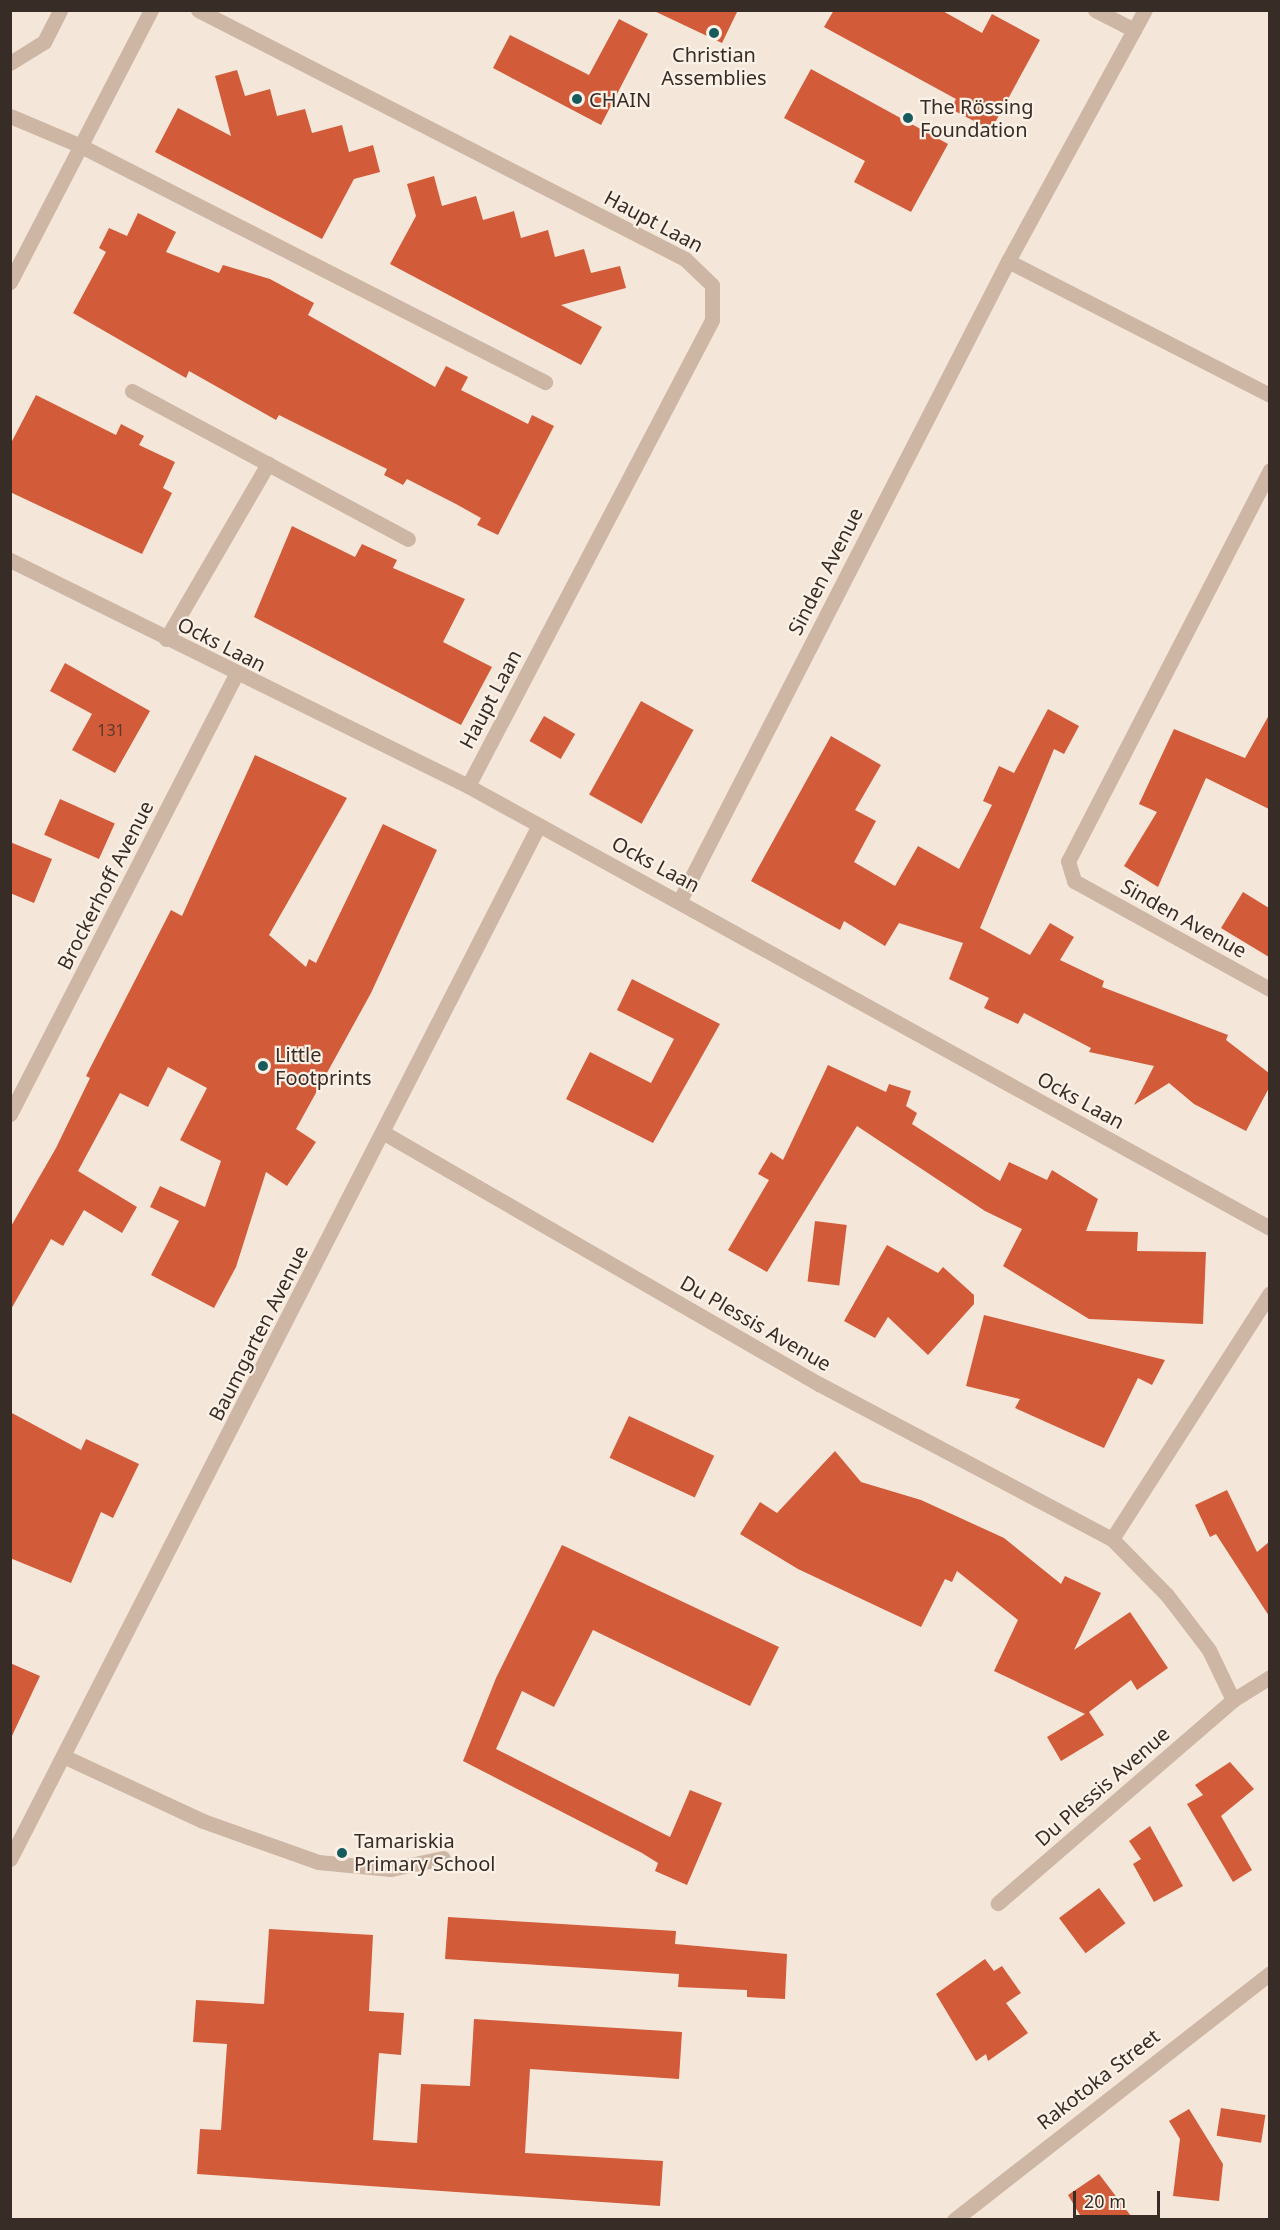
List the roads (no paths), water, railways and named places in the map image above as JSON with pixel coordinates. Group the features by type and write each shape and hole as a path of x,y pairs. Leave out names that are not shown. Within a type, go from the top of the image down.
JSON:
{"street":[{"path":"10,63 44,42 60,10"},
{"path":"10,282 151,10"},
{"name":"Haupt Laan","path":"198,10 685,259 712,285 712,320 468,786"},
{"path":"1095,10 1134,30"},
{"name":"Sinden Avenue","path":"680,900 1008,261 1145,10"},
{"path":"10,116 79,145 545,382"},
{"path":"1008,261 1269,395"},
{"path":"132,391 408,539"},
{"path":"166,639 268,464"},
{"name":"Sinden Avenue","path":"1269,470 1068,861 1074,881 1269,989"},
{"name":"Ocks Laan","path":"10,560 236,675 468,786 680,900 1269,1228"},
{"name":"Brockerhoff Avenue","path":"10,1114 236,675"},
{"name":"Baumgarten Avenue","path":"10,1859 540,825"},
{"name":"Du Plessis Avenue","path":"384,1133 819,1384 1112,1539 1167,1595 1209,1650 1233,1700"},
{"path":"1112,1539 1269,1293"},
{"name":"Du Plessis Avenue","path":"998,1903 1233,1700 1269,1677"},
{"path":"63,1756 203,1821 318,1862 391,1869 443,1858"},
{"name":"Rakotoka Street","path":"954,2220 1269,1973"}],"place":[{"name":"Christian Assemblies","path":"714,33"},
{"name":"CHAIN","path":"577,99"},
{"name":"The Rössing Foundation","path":"908,118"},
{"name":"Little Footprints","path":"263,1066"},
{"name":"Tamariskia Primary School","path":"342,1853"}]}
